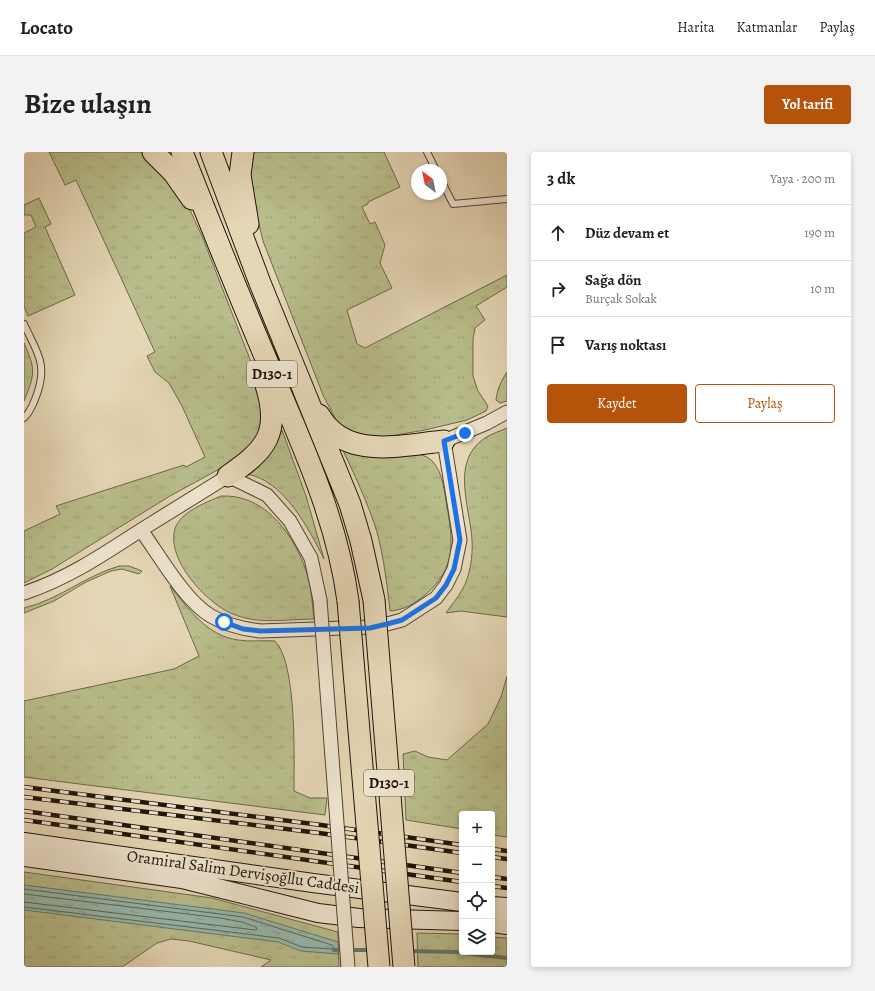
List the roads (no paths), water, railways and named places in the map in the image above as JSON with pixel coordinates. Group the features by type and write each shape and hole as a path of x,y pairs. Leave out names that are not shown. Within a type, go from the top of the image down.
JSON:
{"highway":[{"path":"153,152 173,172 210,224"},
{"name":"D130-1","path":"182,152 325,504 342,567 348,601 379,967"},
{"name":"D130-1","path":"211,152 296,375 356,521 370,578 374,600 404,967"},
{"path":"243,152 240,175 243,198 260,283"},
{"path":"228,476 251,460 264,445 272,424 273,414 272,402 238,293"},
{"path":"296,375 321,418 334,434 350,443 371,448 444,441"}],"main road":[{"name":"Oramiral Salim Dervişoğllu Caddesi","path":"24,842 313,883 459,902"},
{"name":"Oramiral Salim Dervişoğllu Caddesi","path":"24,858 182,879 318,913 359,918 459,921"},
{"path":"495,906 507,908"},
{"path":"495,923 507,925"}],"street":[{"path":"141,530 195,603 210,616 243,629 261,631 370,628 402,620 436,598 446,585 454,569 458,553 460,540 444,441 486,423 507,412"},
{"path":"24,593 40,588 75,571 228,476 267,495 290,521 311,558 320,600 348,967"}],"lane":[{"path":"427,152 433,164"},
{"path":"447,192 453,204 507,199"},
{"path":"24,324 42,365 43,374 36,398 29,413 24,418"}],"water":[{"path":"24,885 244,913 338,942 338,954 301,951 278,942 24,910"}],"waterway":[{"path":"334,950 371,950"},
{"path":"408,951 455,952 507,958"}],"railway":[{"path":"24,787 321,825 459,845"},
{"path":"24,797 319,833 459,853"},
{"path":"24,811 459,873"},
{"path":"24,820 459,882"},
{"path":"495,849 507,851"},
{"path":"495,857 507,859"},
{"path":"495,877 507,879"},
{"path":"495,886 507,888"}]}
